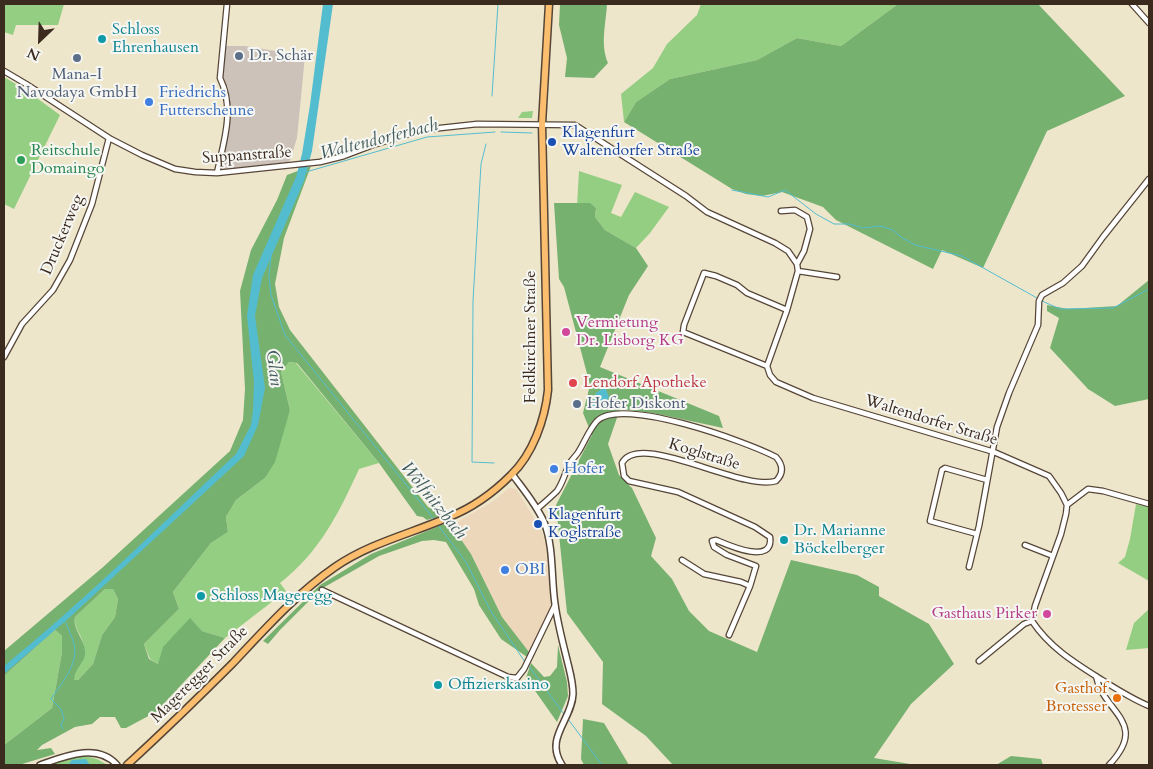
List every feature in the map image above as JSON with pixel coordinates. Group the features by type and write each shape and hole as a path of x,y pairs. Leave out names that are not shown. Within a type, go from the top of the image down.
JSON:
{"main road":[{"name":"Feldkirchner Straße","path":"449,518 476,504 512,474 528,452 544,414 548,390 542,124 549,4"},
{"name":"Mageregger Straße","path":"126,765 186,710 308,587 338,565 367,549 449,518"}],"street":[{"path":"217,173 228,121 228,104 225,89 220,78 227,4"},
{"path":"1132,4 1149,23"},
{"name":"Suppanstraße","path":"4,72 26,84 109,138 175,169 195,172 217,173 314,163 344,156 422,130 477,124 542,124"},
{"path":"542,124 575,125 686,196 707,212 775,243 788,251 797,264 798,271 787,310 767,366 683,332 704,273 737,285 747,293 787,310"},
{"name":"Druckerweg","path":"4,357 22,324 53,290 70,260 92,204 109,138"},
{"path":"969,567 994,452 997,427 1038,326 1039,300 1042,295 1063,283 1082,266 1149,179"},
{"path":"782,211 795,210 807,217 810,229 804,251 797,264"},
{"path":"798,271 837,277"},
{"name":"Waltendorfer Straße","path":"767,366 770,375 776,382 813,398 994,452 1049,476 1066,504"},
{"name":"Koglstraße","path":"537,509 558,490 570,462 578,453 598,420 605,416 628,414 672,420 710,430 776,456 782,467 780,477 776,481 769,483 758,483 673,458 640,453 624,458 622,463 624,476 629,481 678,492 755,527 770,537 770,547 760,552 745,551 716,540 712,541 714,547 728,555 756,566 750,586 729,635"},
{"path":"977,534 930,521 942,470 945,468 987,480"},
{"path":"512,474 537,509 547,532 555,605 572,687 572,699 555,746 562,765"},
{"path":"1149,504 1103,490 1088,490 1066,504 1061,534 1035,606 1032,621 1052,646 1073,662 1134,700 1149,706"},
{"path":"1025,545 1053,556"},
{"path":"682,560 704,574 741,582 750,586"},
{"path":"322,590 508,677 517,678 524,669 555,605"},
{"path":"979,661 1024,624 1032,621"},
{"path":"1096,676 1098,686 1120,714 1125,728 1125,742 1116,759 1109,765"},
{"path":"40,765 68,755 88,753 109,758 117,765"}],"shaded area":[{"path":"226,46 245,46 305,56 297,138 288,162 219,171 229,122 230,104 222,77"},
{"path":"509,488 516,489 541,529 546,545 551,607 529,652 502,617 471,554 454,531 457,522 492,502"}],"green space":[{"path":"4,4 64,4 58,25 16,25 13,35 4,32"},
{"path":"560,4 607,4 604,49 608,63 594,78 565,77 567,58 559,25"},
{"path":"701,4 898,4 841,46 797,38 757,60 670,79 636,102 624,122 621,94 653,68 667,44 697,15"},
{"path":"898,4 1038,4 1125,96 1047,131 983,268 942,250 933,269 836,220 823,207 782,192 762,196 746,194 732,189 624,122 636,102 670,79 757,60 797,38 841,46"},
{"name":"Reitschule Domaingo","path":"4,77 26,90 60,115 14,209 4,204"},
{"path":"533,111 532,118 518,118 522,112"},
{"path":"311,166 284,238 275,284 279,307 290,330 428,507 444,515 427,520 417,516 379,463 297,363 289,362 281,372 290,410 275,462 265,478 236,500 226,517 228,532 211,543 173,592 179,609 144,644 149,659 158,664 163,647 190,618 202,631 225,638 156,712 126,728 121,728 115,717 100,717 92,724 75,727 42,745 37,750 51,748 55,754 19,765 4,764 4,745 52,708 62,652 62,636 55,630 4,676 4,651 102,568 230,451 243,420 245,389 240,291 251,250 277,200 287,175","holes":["105,589 113,589 118,599 115,617 102,635 93,664 78,680 74,680 85,655 84,645 76,626 75,617"]},
{"path":"579,171 622,185 611,213 621,217 635,192 669,207 650,233 636,248 605,230 595,217 596,208 590,204 577,205"},
{"path":"554,203 590,203 596,208 595,217 605,230 636,248 648,266 629,295 600,367 719,416 723,428 653,413 620,409 608,444 619,475 632,488 656,538 651,556 672,579 689,611 709,631 757,652 791,560 857,575 879,587 879,596 929,624 954,664 911,704 874,758 916,765 673,765 646,736 602,704 603,662 567,613 556,505 592,435 583,413 590,385 564,287 559,279"},
{"path":"1149,280 1149,399 1115,406 1088,389 1050,348 1059,318 1047,311 1047,305 1068,309 1117,306"},
{"path":"289,362 296,363 379,463 359,469 327,531 306,559 280,583 286,591 225,638 202,631 190,619 158,664 150,659 144,644 179,609 173,592 211,543 228,532 226,517 236,500 265,478 290,410 281,372"},
{"path":"1136,504 1149,507 1149,581 1118,563 1125,557"},
{"path":"449,522 471,554 502,617 529,652 527,657 501,639 479,605 474,589 446,542 434,540 422,541 379,556 321,589 268,644 263,641 320,585 371,554"},
{"path":"105,589 113,589 118,599 115,617 102,635 93,664 78,680 73,680 84,652 83,643 75,625 75,617"},
{"path":"1149,609 1149,648 1126,650 1134,623"},
{"path":"55,630 62,636 62,652 52,708 4,745 4,676"},
{"path":"558,645 567,682 568,696 557,722 526,678 531,663 544,677 550,676 557,667"},
{"path":"583,719 604,723 629,765 584,765 581,759"},
{"path":"81,755 97,759 108,765 47,765"},
{"path":"1011,756 1041,759 1043,765 996,765"}],"water":[{"path":"323,4 333,4 312,151 304,181 262,278 255,316 265,388 258,425 244,456 70,617 4,674 4,666 93,589 236,454 251,425 254,382 247,316 253,275 296,177 302,154"},
{"path":"605,387 609,397 603,407 593,410 591,407 596,393"},
{"path":"86,759 90,765 68,765 72,760"}],"waterway":[{"path":"492,96 498,4"},
{"name":"Waltendorferbach","path":"306,172 427,137 495,132"},
{"name":"Waltendorferbach","path":"501,132 532,133"},
{"path":"486,144 481,164 473,301 472,462 494,463"},
{"name":"Waltendorferbach","path":"732,190 768,197 785,190 816,214 834,224 849,224 863,228 880,226 893,230 915,245 962,256 1037,298"},
{"name":"Wölfnitzbach","path":"271,256 269,276 271,295 285,335 434,519"},
{"name":"Waltendorferbach","path":"1042,301 1060,309 1113,308 1149,289"},
{"name":"Wölfnitzbach","path":"438,525 466,562 490,610 525,662"},
{"path":"63,729 61,725 64,719 61,709 51,699 64,680 74,659 74,644 65,621"},
{"name":"Wölfnitzbach","path":"528,665 564,714"},
{"name":"Wölfnitzbach","path":"568,719 602,765"}],"place":[{"name":"Schloss Ehrenhausen","path":"102,39"},
{"name":"Dr. Schär","path":"239,56"},
{"name":"Mana-I Navodaya GmbH","path":"77,58"},
{"name":"Friedrichs Futterscheune","path":"149,102"},
{"name":"Klagenfurt Waltendorfer Straße","path":"552,142"},
{"name":"Reitschule Domaingo","path":"21,160"},
{"name":"Vermietung Dr. Lisborg KG","path":"566,332"},
{"name":"Lendorf Apotheke","path":"573,383"},
{"name":"Hofer Diskont","path":"577,404"},
{"name":"Hofer","path":"554,469"},
{"name":"Klagenfurt Koglstraße","path":"538,524"},
{"name":"Dr. Marianne Böckelberger","path":"784,540"},
{"name":"OBI","path":"505,570"},
{"name":"Schloss Mageregg","path":"201,596"},
{"name":"Gasthaus Pirker","path":"1047,614"},
{"name":"Offizierskasino","path":"438,685"},
{"name":"Gasthof Brotesser","path":"1117,698"}],"water label":[{"name":"Glan","path":"273,368"}]}
